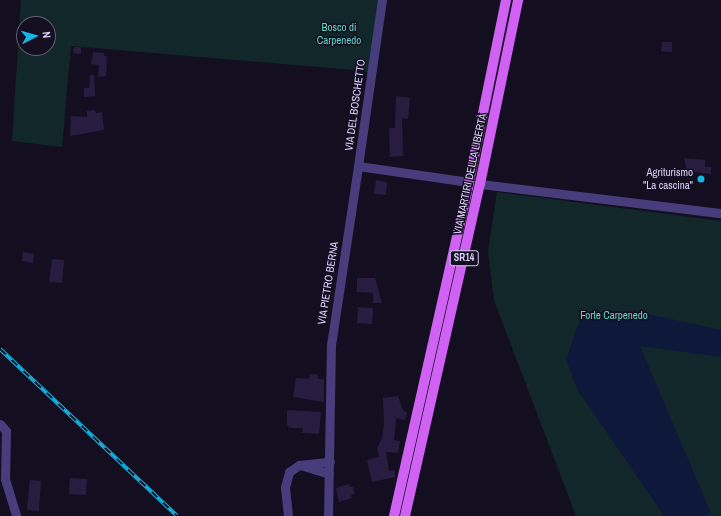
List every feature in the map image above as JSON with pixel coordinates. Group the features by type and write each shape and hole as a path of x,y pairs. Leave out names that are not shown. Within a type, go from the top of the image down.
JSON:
{"main road":[{"name":"VIA MARTIRI DELLA LIBERTÀ","path":"394,516 469,182 506,0"},
{"name":"VIA MARTIRI DELLA LIBERTÀ","path":"405,516 480,184 518,0"}],"street":[{"name":"VIA DEL BOSCHETTO","path":"358,166 382,0"},
{"path":"358,166 469,182"},
{"name":"VIA PIETRO BERNA","path":"328,516 331,345 358,166"},
{"path":"480,184 721,213"},
{"path":"0,424 6,432 5,479 16,516"},
{"path":"288,516 285,487 289,472 299,465 330,462"},
{"path":"299,465 329,474"}],"green space":[{"name":"Bosco di Carpenedo","path":"21,0 379,0 368,73 365,71 71,46 62,147 12,141 17,56 56,56 56,16 20,16"},
{"name":"Forte Carpenedo","path":"497,192 721,221 721,516 576,516 494,300 488,251"}],"water":[{"path":"643,313 721,330 721,357 640,346 711,513 706,516 664,516 577,389 566,359 580,320"}],"building":[{"path":"662,42 672,42 672,52 661,51"},
{"path":"74,47 81,47 81,54 73,53"},
{"path":"93,52 104,53 104,56 107,56 106,76 98,77 99,65 91,64"},
{"path":"90,75 94,75 95,96 84,97 84,88 89,88"},
{"path":"396,96 410,98 408,119 402,118 403,156 390,157 389,128 395,128"},
{"path":"95,110 96,113 102,112 104,130 70,136 71,116 87,117 87,111"},
{"path":"684,158 705,160 705,167 711,167 711,174 687,171"},
{"path":"376,180 387,182 386,195 374,194"},
{"path":"23,252 34,254 33,263 22,261"},
{"path":"52,259 64,260 62,283 49,282"},
{"path":"357,278 375,278 382,303 373,303 373,293 357,292"},
{"path":"358,307 373,308 372,324 357,323"},
{"path":"310,374 318,375 318,379 324,379 324,402 293,397 296,378 309,379"},
{"path":"398,396 403,411 407,412 405,420 396,418 394,440 400,441 398,453 386,452 389,471 395,470 395,477 372,482 367,460 379,457 377,449 382,438 384,424 383,398"},
{"path":"287,410 321,412 319,434 302,433 303,428 290,428 287,425"},
{"path":"70,478 87,479 86,495 69,494"},
{"path":"30,480 41,481 39,511 27,510"},
{"path":"349,484 350,487 353,487 355,494 351,495 352,498 339,502 336,488"}],"railway":[{"path":"0,349 177,516"}],"place":[{"name":"Agriturismo \"La cascina\"","path":"701,179"}]}
